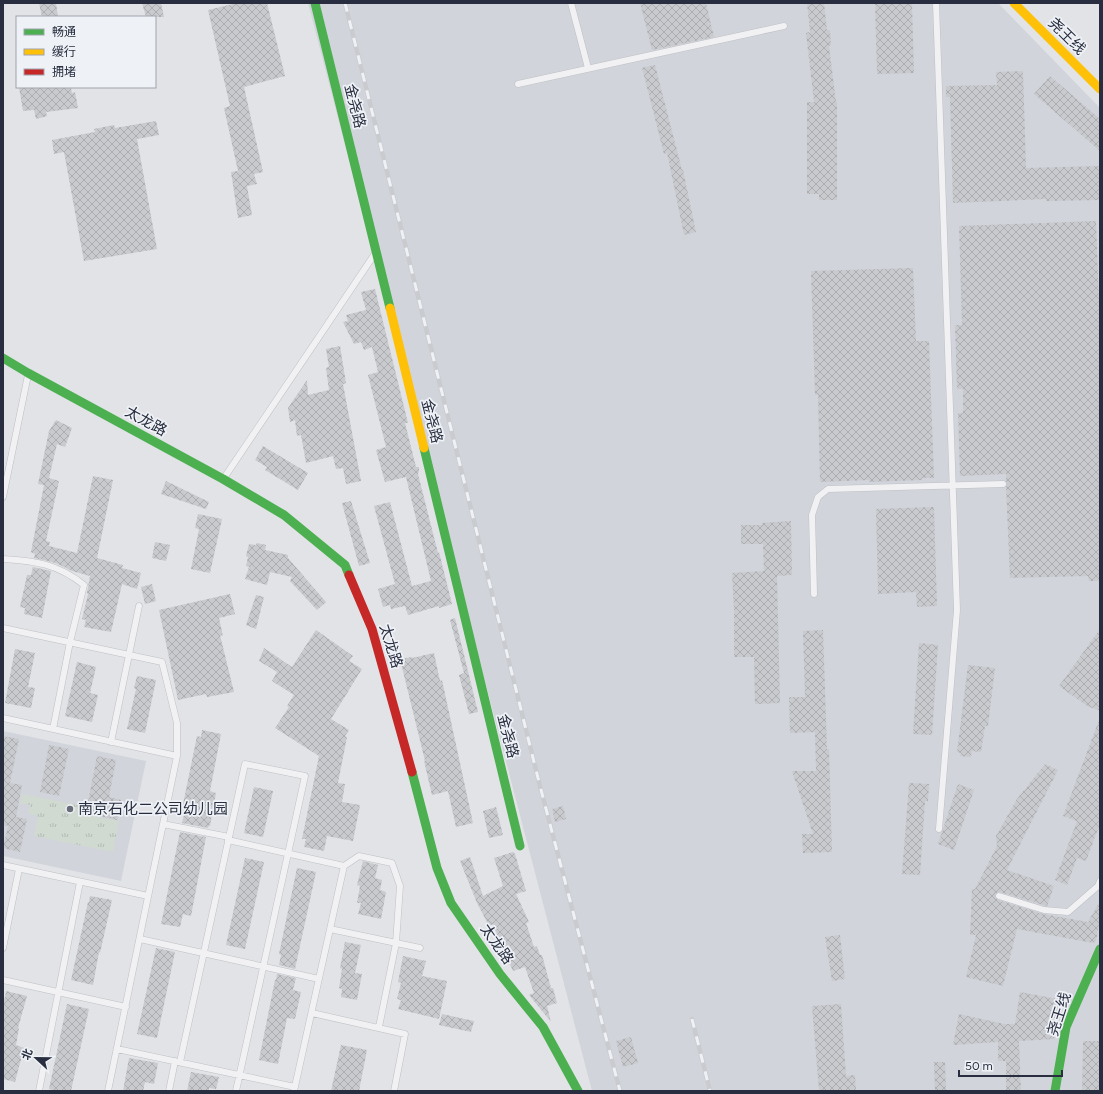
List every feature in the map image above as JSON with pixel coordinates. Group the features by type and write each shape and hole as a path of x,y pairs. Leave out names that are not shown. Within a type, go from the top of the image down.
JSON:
{"street":[{"name":"金尧路","path":"315,3 377,252 520,846"},
{"name":"尧王线","path":"1014,3 1100,89"},
{"name":"太龙路","path":"3,358 223,479 284,515 345,565 372,629 437,868 451,903 500,974 543,1027 578,1091"},
{"name":"尧王线","path":"1055,1091 1066,1028 1100,949"}],"lane":[{"path":"571,3 588,68"},
{"path":"936,3 957,610 939,830"},
{"path":"518,84 784,26"},
{"path":"223,479 377,252"},
{"path":"3,497 28,373"},
{"path":"814,594 812,515 818,498 828,489 1003,484"},
{"path":"3,559 26,560 50,565 74,577 84,585 70,642 53,729"},
{"path":"111,742 139,606"},
{"path":"3,628 162,662 177,723 177,756 108,1091"},
{"path":"3,718 177,756"},
{"path":"169,1091 178,1062 204,953 245,764 305,776 236,1091"},
{"path":"163,824 344,866"},
{"path":"117,1049 240,1075 295,1089 344,866 359,856 392,863 400,886 396,943 379,1027"},
{"path":"3,873 4,865 148,896"},
{"path":"3,948 19,869"},
{"path":"999,896 1044,910 1068,912 1098,886 1100,881"},
{"path":"39,1091 80,882"},
{"path":"330,929 420,948"},
{"path":"140,939 319,979"},
{"path":"3,980 126,1007"},
{"path":"312,1013 406,1034 394,1091"}],"shaded area":[{"path":"308,3 998,3 1100,108 1100,1091 592,1091"},
{"name":"南京石化二公司幼儿园","path":"3,731 146,761 121,881 3,856"}],"green space":[{"path":"22,794 92,808 90,816 119,821 113,852 34,836 38,816 29,814 30,805 20,803"}],"building":[{"path":"39,3 56,3 58,16 42,16"},
{"path":"142,3 161,3 164,17 146,16"},
{"path":"237,3 267,3 285,76 244,87 263,172 254,174 257,184 247,186 252,215 238,218 231,172 238,171 224,108 230,106 208,10"},
{"path":"640,3 706,3 714,37 652,50"},
{"path":"807,3 824,3 827,30 830,30 831,45 829,46 837,102 837,200 819,200 819,194 807,194 807,102 814,102 806,33 810,32"},
{"path":"875,3 912,3 914,73 877,74"},
{"path":"655,65 683,170 696,232 684,235 667,153 664,154 642,68"},
{"path":"1023,71 1026,168 1100,166 1100,200 1046,201 1046,199 953,203 950,97 946,97 946,86 997,85 996,72"},
{"path":"1050,76 1100,119 1100,151 1034,94"},
{"path":"19,88 71,88 72,93 75,92 78,108 46,112 47,116 36,119 34,110 23,111"},
{"path":"156,121 159,135 137,139 157,249 84,261 64,152 54,154 52,140 95,132 94,129 114,125 115,128"},
{"path":"1096,221 1100,329 1100,581 1089,581 1088,576 1010,578 1006,474 960,476 958,413 963,413 963,389 957,389 955,325 962,325 959,226"},
{"path":"913,268 916,341 929,341 934,478 922,478 922,480 869,482 869,480 820,482 818,395 815,395 811,271"},
{"path":"375,289 408,423 405,423 416,467 419,467 418,474 452,604 439,608 439,606 408,615 405,606 391,609 390,605 383,607 378,589 395,584 374,506 390,502 412,586 431,581 406,477 385,482 376,450 386,447 368,375 378,372 372,347 364,350 361,342 354,344 343,322 348,321 346,315 366,310 361,292"},
{"path":"340,346 346,383 343,384 361,481 346,484 343,468 336,469 333,456 306,463 301,435 297,436 295,420 290,422 288,408 307,380 308,395 329,390 326,368 329,367 326,349"},
{"path":"56,420 72,428 65,447 57,444 49,478 59,481 46,541 50,542 49,546 77,553 93,476 113,480 97,558 123,565 122,568 141,573 137,589 122,584 111,632 84,627 86,620 82,619 88,594 90,576 72,571 58,564 34,558 35,554 31,552 44,485 38,484 49,431"},
{"path":"263,446 308,473 298,490 265,470 267,467 255,460"},
{"path":"166,481 209,502 206,509 161,494"},
{"path":"351,501 370,563 359,566 342,503"},
{"path":"934,507 937,606 917,607 916,592 878,594 876,509"},
{"path":"198,514 222,519 210,573 191,569 199,529 195,528"},
{"path":"791,521 792,575 777,576 780,703 755,704 754,657 734,657 732,573 764,571 763,544 741,544 741,525 762,525 762,523"},
{"path":"155,542 170,545 166,561 152,558"},
{"path":"257,543 266,545 265,550 288,555 288,558 326,602 317,610 290,581 292,577 270,572 267,585 245,579 249,567 246,566 248,557 246,556 249,544 256,545"},
{"path":"33,567 51,571 42,618 24,614 25,608 20,607 27,575 31,575"},
{"path":"152,584 156,601 145,604 141,587"},
{"path":"230,594 235,614 219,618 223,636 220,635 234,692 207,697 206,694 178,700 159,610"},
{"path":"256,595 264,597 256,629 246,625"},
{"path":"455,618 478,712 469,714 459,675 464,673 450,620"},
{"path":"1100,629 1100,711 1090,708 1059,686"},
{"path":"316,630 353,656 349,661 362,669 331,719 349,730 345,736 347,737 338,783 345,784 342,802 360,805 353,841 327,836 324,851 304,847 306,839 302,839 319,756 275,728 289,707 287,706 294,695 272,681 277,672 259,661 264,648 292,667"},
{"path":"823,630 832,852 803,853 802,834 813,834 792,771 816,771 815,732 790,733 789,697 805,697 803,631"},
{"path":"919,643 938,645 932,735 913,734"},
{"path":"15,649 35,653 28,687 35,688 31,708 5,703"},
{"path":"434,653 440,681 442,680 473,823 456,827 448,791 432,795 400,659"},
{"path":"77,662 96,667 90,693 98,695 92,722 65,716"},
{"path":"968,665 995,668 988,726 985,726 981,752 972,751 971,757 960,756 961,753 957,752"},
{"path":"137,676 156,680 145,733 127,729 136,689 134,688"},
{"path":"1099,720 1100,830 1098,829 1086,861 1077,858 1067,885 1055,880 1077,821 1063,816"},
{"path":"202,730 221,734 210,791 216,793 210,826 209,825 208,828 182,823 184,815 181,814 197,736 201,737"},
{"path":"3,736 19,739 10,783 22,785 16,817 27,819 20,852 3,848 8,826 3,825"},
{"path":"49,745 69,749 59,796 40,792"},
{"path":"97,756 116,760 109,797 121,800 117,820 91,814 94,803 88,802"},
{"path":"1045,764 1058,770 1007,870 1054,886 1047,906 1000,892 996,893 995,897 998,900 1043,914 1088,922 1100,901 1100,919 1096,941 1093,943 1017,929 1003,986 966,977 976,935 970,935 972,889 975,889 997,846 996,836 1017,799"},
{"path":"909,783 929,784 928,801 925,801 920,875 902,874"},
{"path":"958,784 974,790 954,850 938,844"},
{"path":"254,787 273,791 263,837 244,833"},
{"path":"563,806 566,819 555,822 552,809"},
{"path":"496,807 503,835 489,838 483,811"},
{"path":"180,832 206,837 191,916 183,914 180,927 161,924"},
{"path":"513,852 515,854 526,891 516,894 529,922 526,923 534,947 537,946 540,955 542,955 551,988 553,988 557,1003 547,1006 551,1022 529,995 534,993 525,967 513,971 505,956 493,924 489,926 477,903 460,861 470,857 483,896 503,886 494,858"},
{"path":"245,858 264,862 245,949 226,945"},
{"path":"363,861 378,865 375,878 382,880 380,890 386,892 381,919 358,914 361,903 357,903 360,886 357,885"},
{"path":"297,868 316,872 295,969 279,965 281,955 279,954"},
{"path":"90,896 112,900 100,953 99,952 93,985 71,980"},
{"path":"840,935 845,979 832,981 825,937"},
{"path":"345,942 361,945 355,973 362,974 357,1000 341,997 342,989 339,988 342,969 340,968"},
{"path":"156,948 175,952 157,1038 137,1034"},
{"path":"403,956 426,961 422,976 447,981 439,1019 398,1009 401,1000 397,999 401,983 398,982"},
{"path":"277,974 296,978 293,990 301,992 295,1019 287,1018 278,1064 259,1060"},
{"path":"6,991 27,996 18,1028 16,1045 24,1048 15,1082 3,1079 3,997 5,998"},
{"path":"1020,992 1063,1000 1060,1017 1056,1016 1057,1025 1054,1039 1019,1041 1021,1091 1006,1091 1006,1061 998,1061 998,1042 953,1045 959,1014 1004,1024 1015,1024"},
{"path":"67,1004 89,1009 71,1091 56,1091 49,1089"},
{"path":"841,1004 846,1076 855,1075 856,1091 819,1091 812,1006"},
{"path":"442,1014 474,1021 471,1032 439,1025"},
{"path":"631,1037 638,1063 623,1067 616,1041"},
{"path":"1083,1041 1100,1041 1100,1091 1082,1091"},
{"path":"341,1045 367,1050 359,1091 331,1091"},
{"path":"129,1058 158,1063 154,1084 145,1082 143,1091 123,1091"},
{"path":"934,1062 945,1062 946,1091 935,1091"},
{"path":"191,1072 219,1077 216,1089 209,1088 209,1091 187,1091"}],"railway":[{"path":"345,3 540,786 620,1091"},
{"path":"692,1019 710,1091"}],"traffic: fast":[{"path":"315,3 390,308"},
{"path":"3,358 223,479 284,515 345,565 349,575"},
{"path":"424,448 520,846"},
{"path":"412,772 437,868 451,903 500,974 543,1027 578,1091"},
{"path":"1055,1091 1066,1027 1100,949"}],"traffic: slow":[{"path":"1014,3 1100,89"},
{"path":"390,308 424,448"}],"traffic: jam":[{"path":"349,575 372,629 412,772"}],"place":[{"name":"南京石化二公司幼儿园","path":"70,809"}]}
